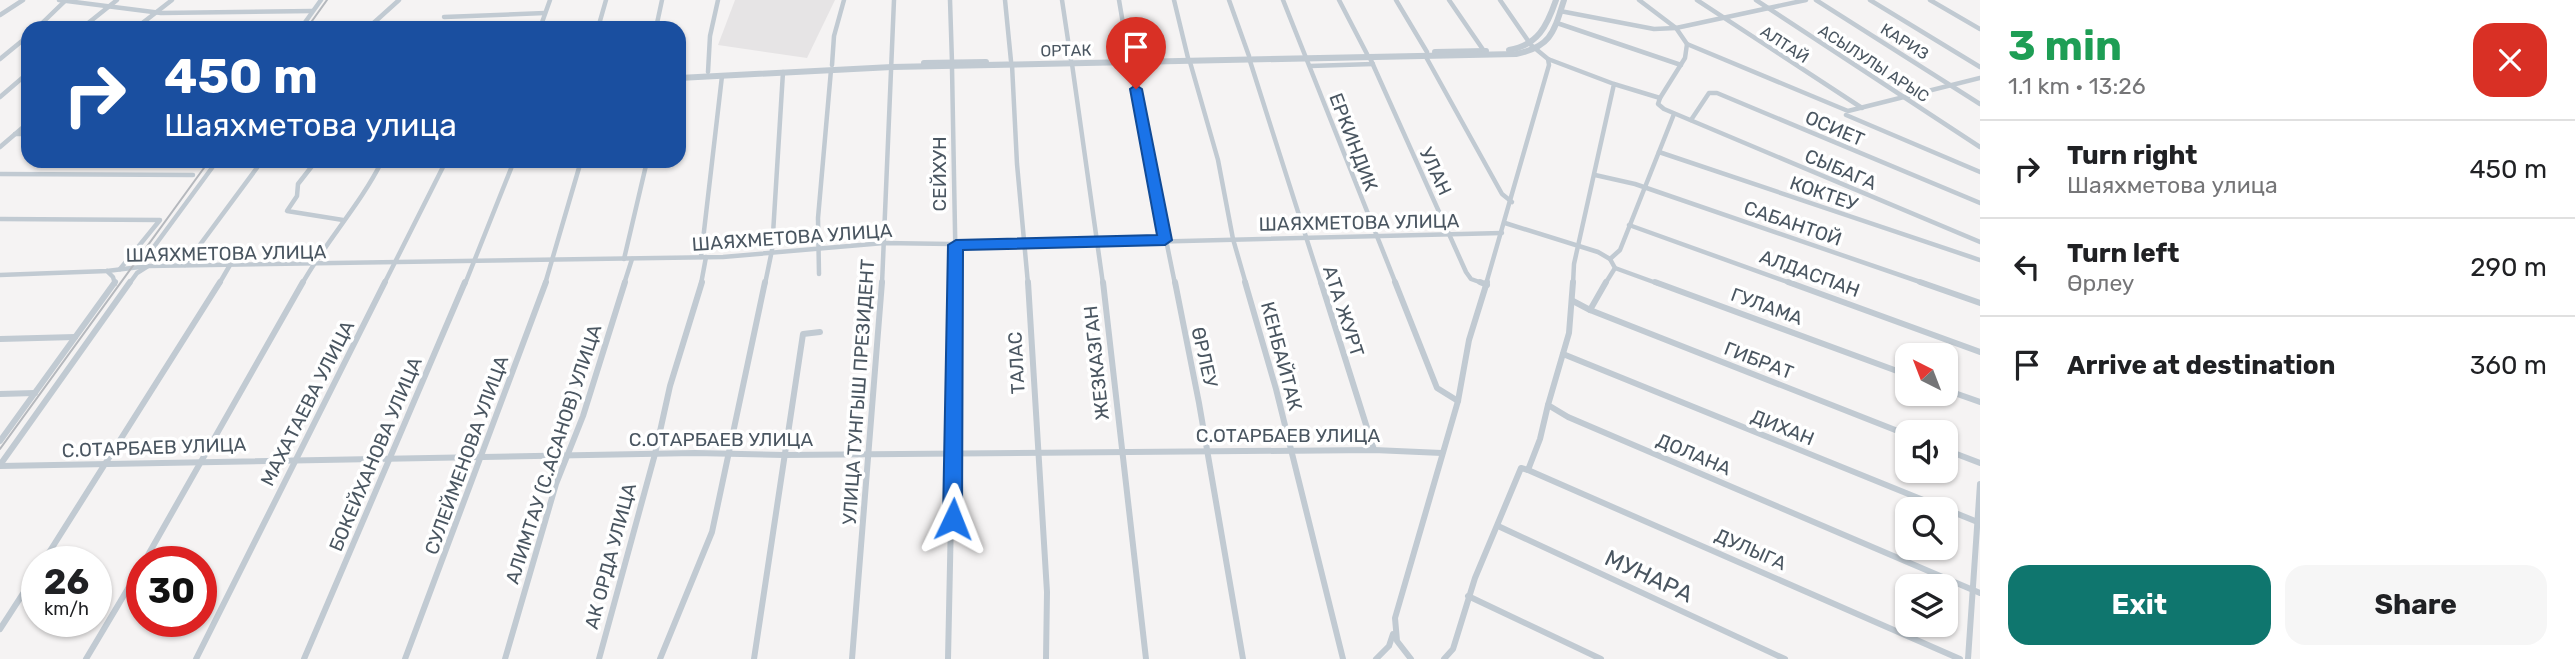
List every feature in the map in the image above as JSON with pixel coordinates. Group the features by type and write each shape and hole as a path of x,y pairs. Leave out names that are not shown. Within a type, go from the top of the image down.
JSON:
{"street":[{"path":"0,15 23,0"},
{"path":"59,0 154,13 312,11"},
{"path":"44,21 66,0"},
{"path":"90,21 117,0"},
{"path":"144,21 172,0"},
{"path":"306,21 321,0"},
{"path":"376,21 399,0"},
{"path":"542,21 550,0"},
{"path":"600,21 606,0"},
{"path":"658,21 662,0"},
{"path":"708,72 710,36 718,0"},
{"path":"819,274 824,133 834,36 844,0"},
{"name":"УЛИЦА ТУНГЫШ ПРЕЗИДЕНТ","path":"852,659 881,317 894,0"},
{"name":"СЕЙХУН","path":"948,659 955,452 956,245 950,0"},
{"name":"ТАЛАС","path":"1005,0 1026,245 1047,592 1046,659"},
{"name":"ЖЕЗКАЗГАН","path":"1062,0 1110,334 1146,659"},
{"name":"ӨРЛЕУ","path":"1119,0 1207,451 1243,659"},
{"name":"КЕНБАЙТАК","path":"1174,0 1218,160 1233,239 1291,451 1343,659"},
{"name":"АТА ЖУРТ","path":"1229,0 1374,450"},
{"name":"ЕРКИНДИК","path":"1283,0 1437,388 1458,401"},
{"name":"УЛАН","path":"1339,0 1370,59 1466,272 1471,279 1487,285"},
{"path":"1396,0 1478,153 1502,194 1511,202"},
{"path":"1449,0 1484,51"},
{"path":"1500,0 1531,45 1548,59 1614,84 1660,97"},
{"path":"1531,45 1548,24 1556,0"},
{"path":"1536,50 1550,40 1564,0"},
{"path":"1639,0 1676,28 1687,44 1980,173"},
{"name":"АЛТАЙ","path":"1697,0 1862,108"},
{"name":"АСЫЛУЛЫ АРЫС","path":"1756,0 1980,147"},
{"path":"1560,11 1654,29 1676,28 1806,0"},
{"name":"КАРИЗ","path":"1816,0 1980,104"},
{"path":"1870,0 1980,67"},
{"path":"1930,0 1980,29"},
{"path":"444,17 545,13"},
{"path":"1557,23 1681,65"},
{"path":"0,59 21,42"},
{"path":"1610,259 1620,250 1674,114 1658,104 1681,65 1687,44"},
{"name":"ОРТАК","path":"686,75 832,67 1249,58 1370,59 1512,50 1531,45"},
{"name":"ОРТАК","path":"1427,55 1516,54 1536,50"},
{"path":"1376,659 1389,646 1393,634 1401,595 1458,401 1469,340 1511,202 1548,59"},
{"name":"ОРТАК","path":"686,76 722,76 832,67"},
{"path":"660,659 702,559 729,455 770,255 776,204 783,72"},
{"name":"АК ОРДА УЛИЦА","path":"599,659 655,454 670,386 701,287 722,76"},
{"path":"1847,113 1980,78"},
{"path":"0,97 21,80"},
{"path":"1444,659 1453,649 1468,596 1521,468 1528,470 1540,439 1563,354 1573,301 1574,264 1614,84"},
{"name":"ОСИЕТ","path":"1691,120 1709,93 1717,93 1980,203"},
{"name":"СЫБАГА","path":"1674,114 1980,242"},
{"path":"0,147 21,129"},
{"path":"15,134 21,134"},
{"name":"КОКТЕУ","path":"1659,152 1980,260"},
{"path":"148,266 142,263 212,168"},
{"path":"185,265 257,168"},
{"path":"311,168 298,184 296,196 287,211 343,220"},
{"path":"153,546 313,264 343,220 366,193 378,168"},
{"name":"МАХАТАЕВА УЛИЦА","path":"196,659 442,168"},
{"name":"БОКЕЙХАНОВА УЛИЦА","path":"304,659 474,262 511,168"},
{"name":"СУЛЕЙМЕНОВА УЛИЦА","path":"405,659 539,306 578,168"},
{"path":"624,259 645,168"},
{"path":"0,174 192,175"},
{"name":"САБАНТОЙ","path":"1595,175 1643,188 1980,303"},
{"path":"0,219 160,220"},
{"path":"120,269 160,220"},
{"path":"1505,223 1580,245 1610,259 1615,268 1590,310"},
{"name":"АЛДАСПАН","path":"1629,225 1980,352"},
{"name":"ШАЯХМЕТОВА УЛИЦА","path":"0,275 185,265 552,261 770,255 884,243 1026,245 1502,233"},
{"name":"АЛИМТАУ (С.АСАНОВ) УЛИЦА","path":"505,659 566,456 583,416 632,259"},
{"path":"53,546 201,316 230,265"},
{"path":"0,465 137,273 148,266"},
{"name":"ГУЛАМА","path":"1615,268 1895,370"},
{"path":"0,440 114,284 113,276 107,271"},
{"name":"ГИБРАТ","path":"1573,301 1895,430"},
{"path":"754,659 803,334 820,332"},
{"path":"0,339 75,337"},
{"name":"ДИХАН","path":"1563,354 1978,522"},
{"path":"0,394 35,393"},
{"path":"1958,394 1980,402"},
{"name":"ДОЛАНА","path":"1548,405 1581,423 1980,593"},
{"name":"С.ОТАРБАЕВ УЛИЦА","path":"0,465 102,466 203,461 655,454 1374,450 1442,453"},
{"path":"1958,455 1980,463"},
{"name":"ДУЛЫГА","path":"1528,470 1960,659"},
{"path":"1968,659 1980,484"},
{"name":"МУНАРА","path":"1498,526 1785,659"},
{"path":"86,659 126,592"},
{"path":"1468,596 1601,659"},
{"path":"0,629 21,597"},
{"path":"1393,634 1411,659"}],"shaded area":[{"path":"735,0 835,0 807,58 718,45"}],"railway":[{"path":"312,21 327,0"},
{"path":"0,449 204,168"}],"route":[{"path":"953,519 956,245 1165,240 1136,89"}]}
